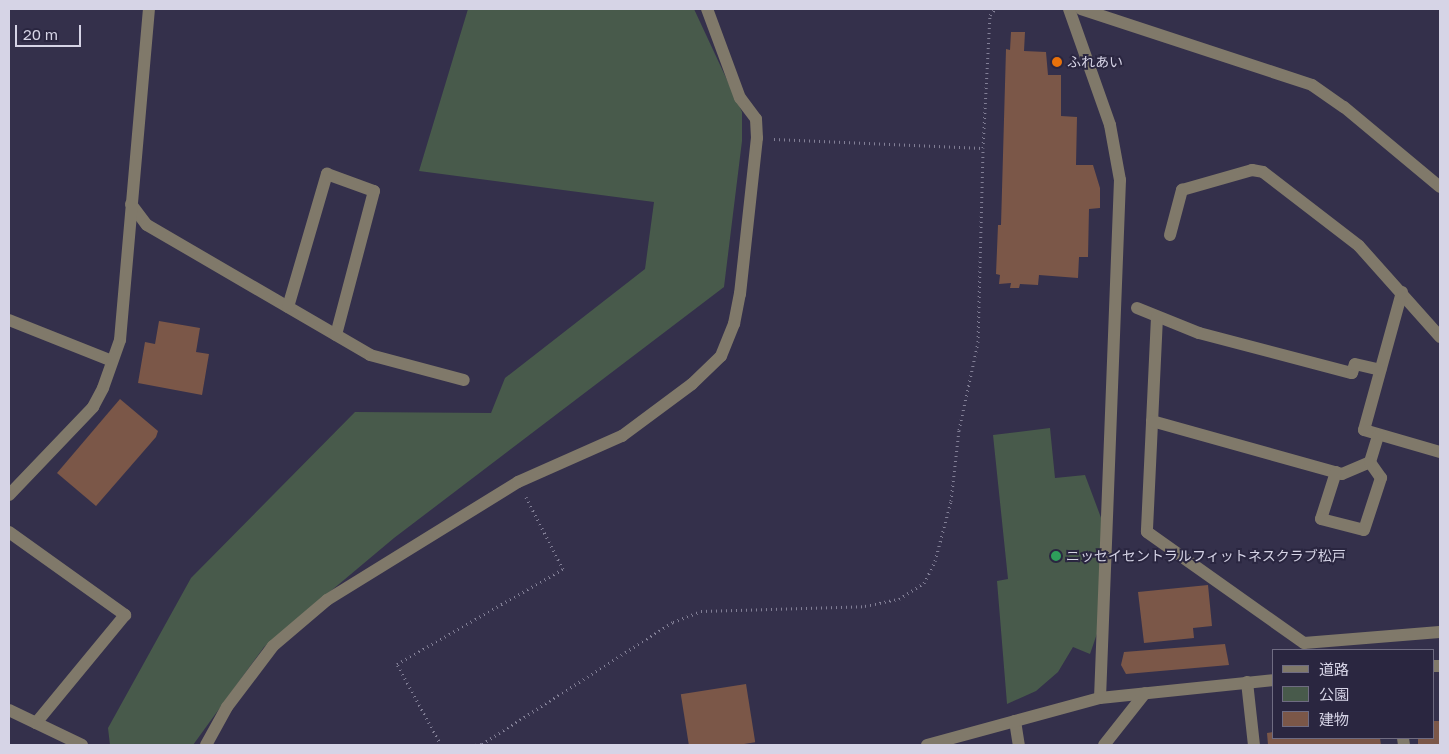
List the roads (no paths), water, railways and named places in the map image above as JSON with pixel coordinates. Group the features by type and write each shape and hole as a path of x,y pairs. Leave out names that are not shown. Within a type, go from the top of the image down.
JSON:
{"street":[{"path":"9,495 93,407 120,340 149,9"},
{"path":"206,745 227,707 273,646 327,600 518,482 622,436 692,384 721,356 734,324 740,294 757,138 756,119 740,98 708,9"},
{"path":"1069,9 1110,125 1120,180 1100,698"},
{"path":"1082,9 1312,86 1344,106 1440,187"},
{"path":"1170,235 1182,190 1252,170 1263,172 1359,246 1402,292 1440,337"},
{"path":"288,307 327,174 374,191 336,335"},
{"path":"131,204 147,225 370,355 464,380"},
{"path":"1402,292 1364,430 1440,452"},
{"path":"1137,308 1199,333 1352,373 1355,364 1380,370"},
{"path":"1157,317 1147,532 1304,643 1440,632"},
{"path":"9,320 112,361"},
{"path":"1152,421 1342,474 1370,462"},
{"path":"1370,462 1378,435"},
{"path":"1336,472 1322,519 1364,530 1381,478 1370,462"},
{"path":"9,532 125,615 36,722"},
{"path":"927,745 1100,698 1272,680"},
{"path":"1247,682 1254,745"},
{"path":"1104,745 1145,693"},
{"path":"9,710 82,745"},
{"path":"1015,721 1019,745"}],"place":[{"name":"ふれあい","path":"1057,62"},
{"name":"ニッセイセントラルフィットネスクラブ松戸","path":"1056,556"}]}
